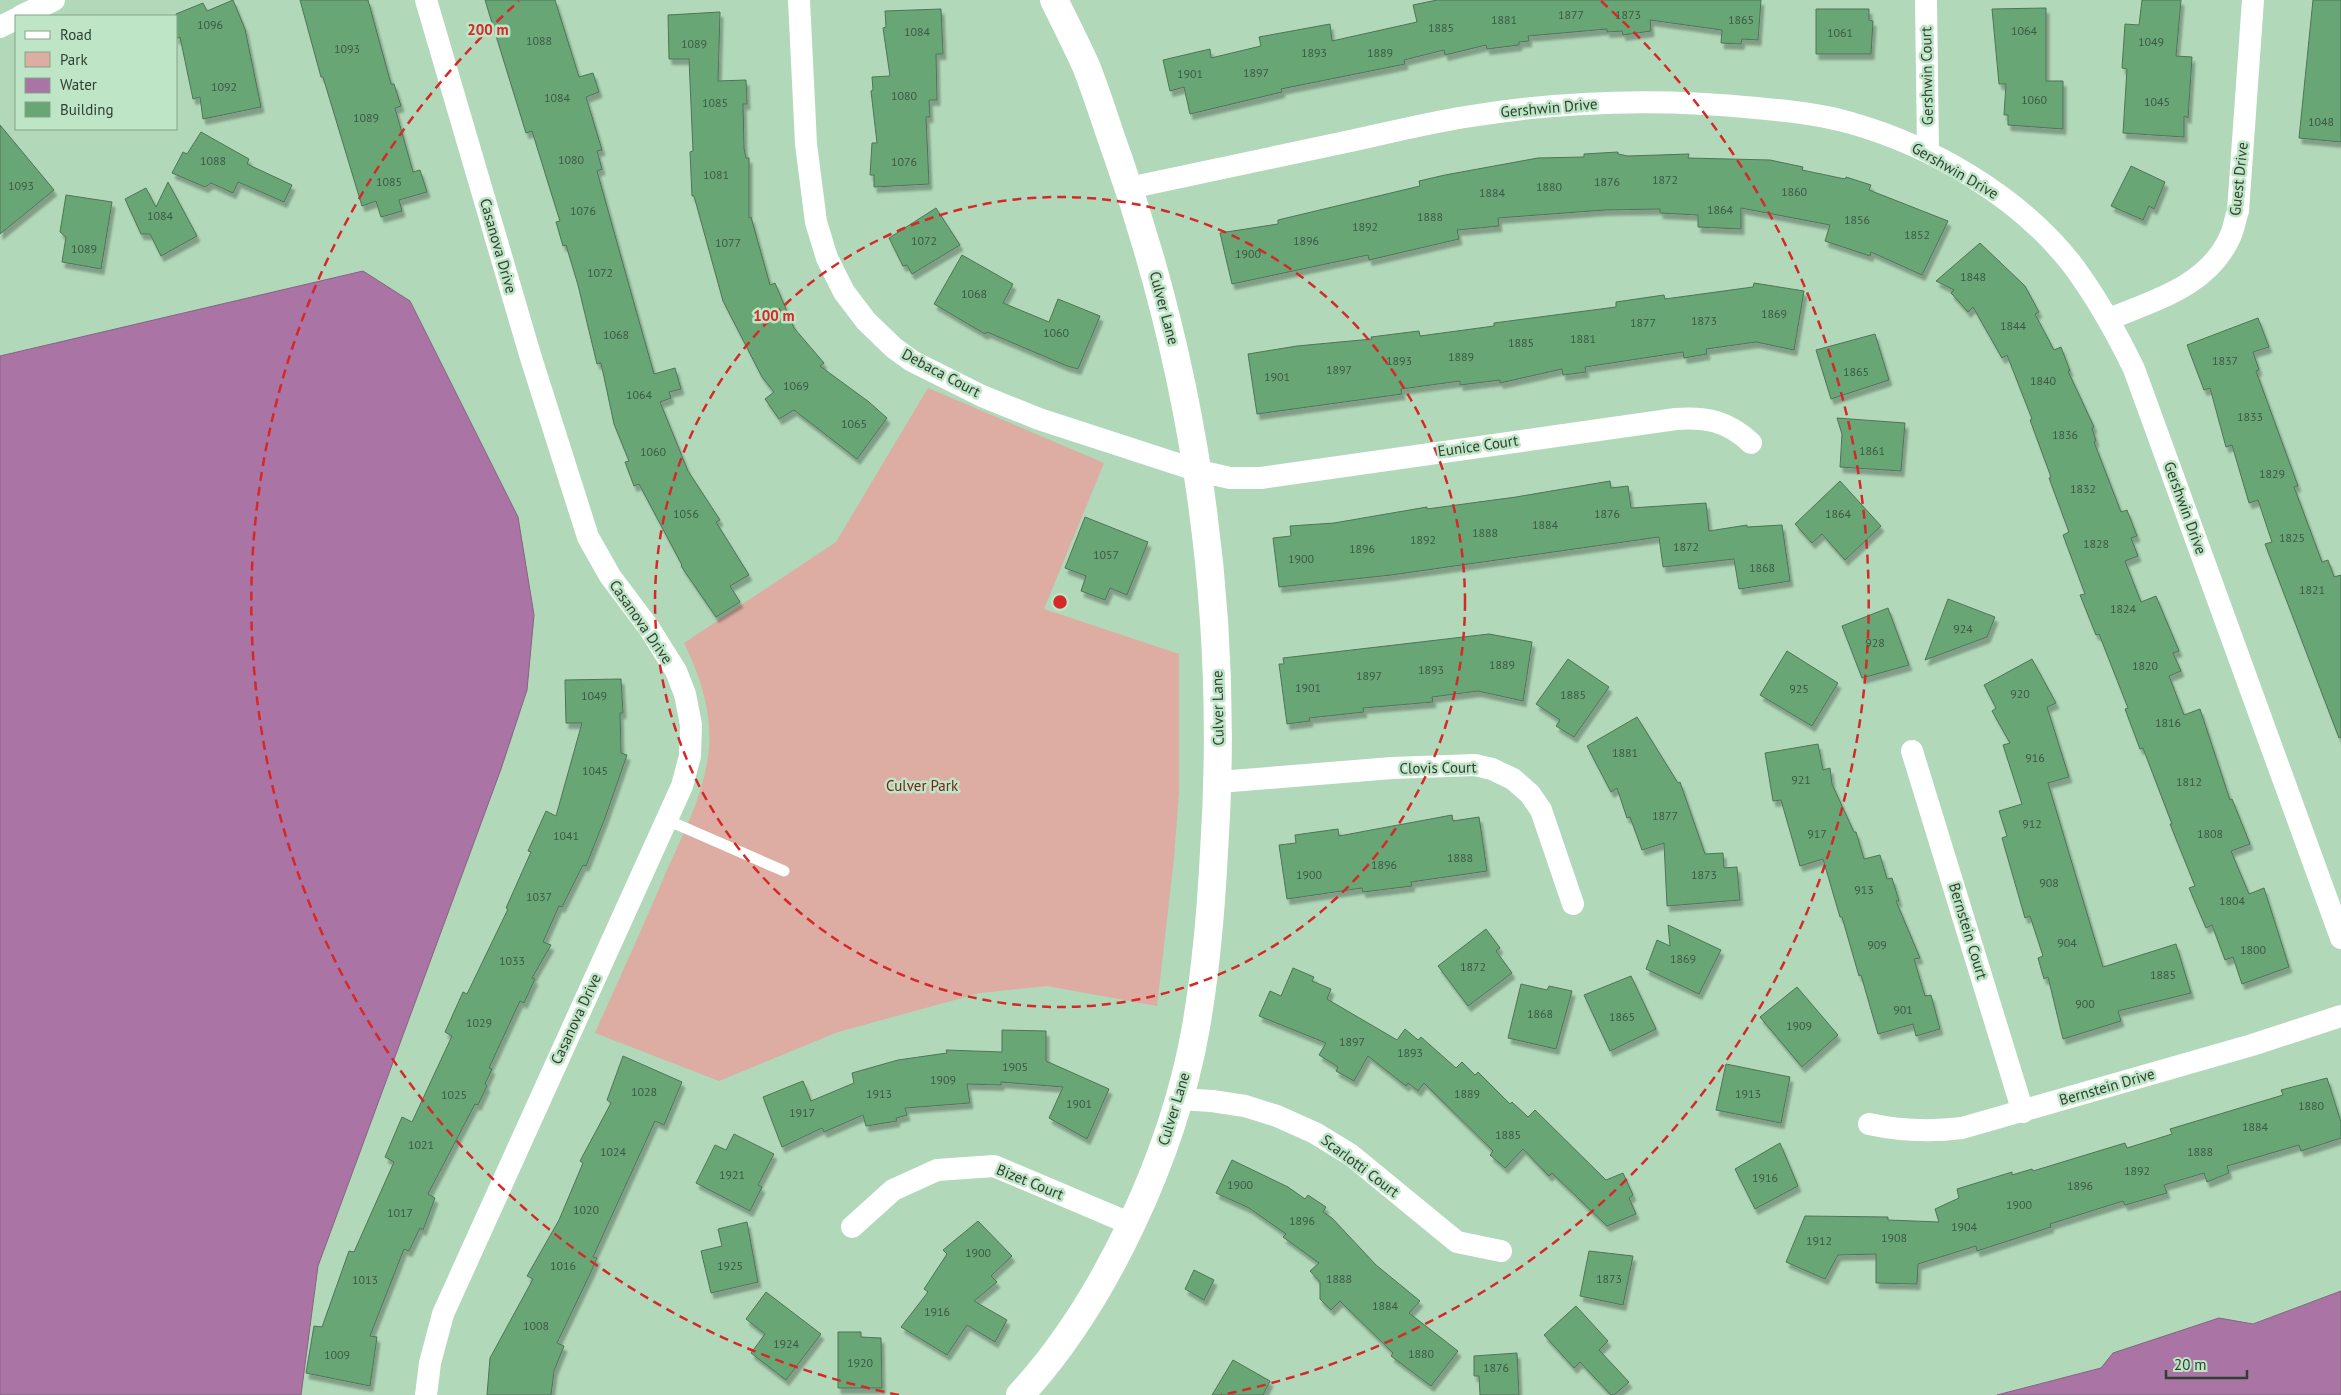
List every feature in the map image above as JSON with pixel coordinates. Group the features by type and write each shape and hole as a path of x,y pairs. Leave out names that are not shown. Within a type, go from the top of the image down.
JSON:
{"street":[{"path":"23,15 53,0 60,15"},
{"name":"Casanova Drive","path":"426,0 531,358 588,537 610,576 650,628 676,671 685,694 691,725 690,756 682,786 443,1314 430,1363 426,1395"},
{"name":"Debaca Court","path":"799,0 806,144 816,222 827,258 844,292 866,322 894,348 912,361 982,396 1039,419 1199,471"},
{"name":"Culver Lane","path":"1020,1395 1067,1337 1109,1268 1153,1175 1178,1099 1195,1030 1210,927 1219,782 1219,699 1213,595 1199,471 1179,365 1148,248 1129,188 1086,67 1054,0"},
{"name":"Gershwin Court","path":"1926,0 1928,152"},
{"name":"Guest Drive","path":"2109,319 2170,294 2194,281 2217,259 2230,236 2238,211 2253,0"},
{"path":"0,27 15,20"},
{"name":"Gershwin Drive","path":"1129,188 1464,117 1549,106 1617,102 1718,104 1796,112 1849,122 1928,152 1974,178 2009,203 2049,238 2070,262 2109,319 2134,369 2341,938"},
{"name":"Eunice Court","path":"1199,471 1230,478 1261,478 1539,437 1699,417 1721,422 1741,434 1751,443"},
{"name":"Bernstein Court","path":"1912,751 2023,1112"},
{"name":"Clovis Court","path":"1219,782 1401,768 1474,765 1492,769 1513,779 1530,794 1541,810 1573,904"},
{"name":"Bernstein Drive","path":"1869,1124 1897,1130 1934,1132 1962,1128 2023,1112 2341,1016"},
{"name":"Scarlotti Court","path":"1178,1099 1212,1101 1245,1106 1277,1116 1315,1133 1351,1155 1457,1242 1501,1250"},
{"name":"Bizet Court","path":"852,1227 894,1190 938,1170 994,1166 1131,1224"}],"lane":[{"path":"667,820 784,871"}],"green space":[{"name":"Culver Park","path":"928,388 1104,463 1044,609 1179,654 1179,792 1174,858 1157,1006 1047,986 980,993 838,1032 719,1081 595,1033 686,829 697,801 705,772 709,742 708,713 701,684 684,643 836,542"}],"water":[{"path":"363,271 410,301 518,517 534,615 527,690 501,769 318,1266 301,1395 0,1395 0,356"},
{"path":"2341,1291 2341,1395 1997,1395 2101,1368 2113,1353 2219,1318 2253,1324"}],"building":[{"path":"233,0 245,29 261,107 203,119 200,97 193,99 180,37 178,38 178,15 176,14 203,3 207,11"},
{"path":"300,0 368,0 391,84 394,84 401,106 395,108 413,172 420,170 427,192 399,200 402,211 381,217 376,201 362,206 323,77 321,77"},
{"path":"485,0 555,0 579,77 593,73 599,92 586,97 602,150 597,151 602,169 597,171 654,374 675,368 681,389 669,392 671,398 660,402 688,471 720,520 716,522 749,575 730,586 740,602 716,617 681,566 639,484 634,486 625,462 629,461 614,424 601,363 597,364 578,285 566,245 563,246 556,222 560,221 532,131 526,133"},
{"path":"1437,0 1761,0 1758,40 1742,39 1741,44 1721,43 1722,30 1650,20 1651,31 1623,35 1622,31 1607,32 1607,29 1528,36 1529,41 1519,42 1519,45 1487,49 1486,45 1445,55 1444,50 1404,60 1405,64 1281,89 1282,92 1190,114 1184,87 1170,91 1163,60 1210,49 1211,58 1261,46 1259,37 1330,24 1332,41 1417,22 1413,5"},
{"path":"2142,0 2181,0 2176,56 2192,57 2188,118 2184,116 2184,137 2123,133 2127,69 2122,68 2125,24 2139,25"},
{"path":"2313,0 2341,0 2341,142 2299,138"},
{"path":"2046,8 2046,81 2063,81 2063,129 2008,125 2008,115 2004,115 2006,84 1999,84 1992,9"},
{"path":"941,9 943,54 936,54 937,100 929,100 930,117 926,117 929,184 874,187 874,175 870,175 872,143 877,143 871,91 873,90 872,77 890,76 883,28 886,27 885,11"},
{"path":"1816,9 1869,9 1869,20 1873,21 1871,54 1816,54"},
{"path":"720,12 718,81 746,80 747,104 743,104 744,148 746,158 749,158 749,218 751,217 770,285 775,283 794,328 824,363 820,366 869,402 887,418 857,459 794,410 779,419 765,399 774,392 762,377 723,301 694,196 692,196 690,152 693,151 689,59 669,59 668,15"},
{"path":"0,125 54,190 0,234"},
{"path":"201,132 249,159 247,164 292,185 284,202 238,182 233,193 211,183 205,187 172,173 183,152 187,154"},
{"path":"1618,152 1618,154 1628,156 1689,154 1688,158 1770,160 1803,167 1802,170 1845,179 1846,177 1871,185 1869,190 1948,221 1922,275 1871,252 1870,256 1825,241 1830,225 1741,208 1741,229 1698,227 1698,215 1660,213 1660,209 1604,210 1498,218 1499,226 1457,230 1459,239 1369,260 1368,255 1232,284 1220,233 1278,224 1278,220 1420,186 1419,181 1445,175 1538,158 1584,157 1584,154"},
{"path":"2131,166 2165,182 2154,209 2149,206 2143,220 2111,206"},
{"path":"168,182 197,236 161,256 150,234 141,234 125,199 146,188 156,207"},
{"path":"66,195 112,202 101,269 62,262 66,237 60,232"},
{"path":"936,208 960,245 912,274 907,265 903,266 889,238"},
{"path":"1980,243 2025,286 2039,312 2035,314 2054,350 2061,347 2070,371 2068,371 2094,427 2092,428 2096,441 2094,442 2121,512 2127,510 2137,536 2131,538 2138,556 2125,561 2141,602 2156,596 2179,651 2173,653 2181,671 2169,676 2184,715 2200,709 2230,800 2232,799 2250,844 2231,851 2249,894 2264,888 2289,967 2242,984 2233,957 2225,960 2212,925 2206,928 2189,888 2195,886 2170,824 2172,824 2143,748 2140,749 2125,709 2128,708 2099,634 2096,635 2080,595 2085,594 2063,535 2069,532 2030,420 2032,419 2007,355 2002,358 1973,307 1968,312 1951,293 1954,290 1936,281"},
{"path":"962,255 1013,284 1003,303 1049,322 1058,299 1100,316 1078,369 987,332 985,334 934,304"},
{"path":"1754,283 1804,291 1794,350 1756,342 1706,349 1707,354 1684,358 1683,352 1585,367 1586,372 1563,375 1562,369 1500,383 1500,380 1460,385 1460,381 1401,389 1402,394 1257,414 1248,354 1297,346 1372,339 1371,337 1419,331 1420,336 1494,326 1494,323 1616,307 1616,302 1664,295 1665,299 1753,287"},
{"path":"2258,318 2269,347 2253,352 2259,370 2256,371 2298,486 2294,487 2322,562 2328,560 2334,577 2341,575 2341,737 2339,738 2265,544 2272,542 2258,500 2249,503 2232,445 2226,447 2210,388 2204,390 2187,345"},
{"path":"1875,334 1889,380 1831,399 1816,350"},
{"path":"1837,418 1905,423 1901,471 1840,467 1842,434"},
{"path":"1610,481 1611,488 1628,486 1631,508 1706,503 1709,531 1747,525 1747,527 1782,525 1790,581 1739,589 1734,559 1663,567 1659,537 1391,575 1279,587 1273,538 1291,536 1290,526 1334,523 1427,507 1427,509 1516,497"},
{"path":"1840,481 1881,526 1845,560 1822,534 1812,543 1795,524"},
{"path":"1085,517 1148,542 1127,595 1110,588 1105,600 1081,591 1086,576 1065,568"},
{"path":"1948,599 1995,617 1987,637 1925,660"},
{"path":"1888,608 1909,665 1862,678 1842,626"},
{"path":"1489,634 1532,642 1523,701 1478,691 1432,697 1433,702 1363,708 1364,712 1309,718 1310,721 1287,724 1279,664 1284,664 1283,658"},
{"path":"1787,651 1838,683 1812,726 1760,695"},
{"path":"1568,659 1609,687 1574,737 1556,726 1560,720 1536,704"},
{"path":"2032,659 2056,703 2047,707 2069,777 2048,783 2103,967 2176,944 2191,993 2118,1011 2121,1021 2063,1039 2048,977 2044,979 2038,958 2043,956 2030,916 2025,918 2002,838 2007,836 1999,811 2022,804 2003,745 2010,743 1992,711 1996,708 1984,685"},
{"path":"621,679 623,713 620,713 621,753 627,755 605,818 586,866 583,865 562,907 559,906 543,942 551,945 532,978 535,979 524,1003 520,1001 489,1068 492,1069 485,1084 487,1086 478,1105 475,1104 428,1194 435,1198 423,1230 420,1228 409,1251 404,1249 370,1336 377,1337 370,1386 306,1373 314,1326 322,1327 349,1251 354,1252 394,1162 385,1157 402,1117 412,1122 452,1036 445,1032 463,992 467,994 508,909 506,908 531,852 528,851 546,811 556,816 582,723 566,723 565,680"},
{"path":"1637,717 1678,783 1680,782 1705,854 1723,853 1724,868 1737,867 1740,900 1667,906 1664,843 1642,850 1630,817 1627,818 1617,788 1611,792 1587,746"},
{"path":"1818,744 1823,770 1830,768 1832,784 1854,832 1856,832 1864,859 1880,855 1887,879 1892,878 1899,901 1896,901 1920,958 1914,959 1925,996 1931,995 1940,1029 1916,1036 1913,1024 1878,1034 1823,859 1800,866 1781,800 1773,801 1765,753"},
{"path":"1452,815 1453,821 1479,817 1487,871 1411,882 1412,886 1363,892 1362,888 1287,899 1279,845 1296,843 1295,835 1338,829 1339,836"},
{"path":"1668,925 1721,950 1699,994 1646,969 1657,940 1670,946"},
{"path":"1486,929 1500,948 1496,951 1512,973 1468,1006 1438,966"},
{"path":"1293,968 1314,977 1312,981 1331,989 1327,999 1397,1040 1405,1029 1418,1040 1421,1037 1456,1068 1462,1062 1475,1075 1478,1072 1510,1104 1512,1102 1528,1117 1535,1110 1606,1180 1623,1173 1633,1195 1629,1198 1636,1214 1607,1226 1552,1173 1549,1176 1523,1149 1505,1168 1490,1155 1493,1151 1424,1083 1418,1091 1408,1083 1406,1086 1368,1056 1354,1081 1336,1071 1338,1067 1319,1055 1326,1043 1259,1016 1270,991 1281,996"},
{"path":"1631,976 1656,1029 1610,1051 1584,995"},
{"path":"1521,984 1547,990 1549,986 1572,991 1556,1049 1508,1038"},
{"path":"1797,987 1838,1035 1802,1067 1760,1017"},
{"path":"1002,1030 1046,1031 1046,1061 1109,1089 1087,1139 1049,1118 1063,1087 1001,1082 1001,1085 967,1084 970,1103 905,1108 907,1115 896,1118 897,1121 866,1126 863,1115 824,1132 822,1128 782,1147 763,1097 803,1081 811,1101 854,1083 852,1073 898,1060 947,1053 946,1050 1002,1052"},
{"path":"623,1056 682,1082 664,1125 655,1121 593,1257 597,1258 590,1274 557,1343 564,1346 554,1371 551,1395 487,1395 490,1358 533,1279 527,1276 559,1220 583,1163 580,1161 611,1103 607,1100"},
{"path":"1726,1064 1790,1077 1781,1123 1716,1110"},
{"path":"2327,1078 2341,1122 2341,1138 2301,1151 2299,1145 2227,1166 2229,1173 2207,1182 2204,1173 2164,1185 2167,1193 2125,1205 2123,1201 2050,1224 2051,1227 1977,1251 1976,1246 1918,1264 1917,1284 1876,1283 1876,1254 1838,1255 1825,1279 1786,1262 1805,1216 1888,1217 1888,1220 1939,1222 1935,1209 1959,1198 1957,1189 2012,1172 2012,1175 2032,1169 2033,1171 2125,1143 2127,1148 2172,1134 2170,1129 2283,1095 2281,1090"},
{"path":"734,1134 774,1154 758,1185 762,1187 750,1211 696,1183 715,1145 726,1150"},
{"path":"1780,1143 1798,1186 1755,1209 1735,1169"},
{"path":"1232,1160 1288,1187 1305,1199 1308,1195 1326,1207 1323,1212 1332,1218 1376,1265 1420,1301 1409,1313 1458,1351 1431,1386 1391,1356 1393,1353 1340,1301 1331,1310 1320,1299 1320,1282 1310,1271 1319,1263 1283,1237 1286,1234 1249,1208 1216,1193"},
{"path":"978,1221 1012,1256 991,1276 997,1282 974,1301 1007,1320 995,1342 967,1325 947,1355 901,1327 928,1292 924,1289 947,1254 943,1250"},
{"path":"747,1222 758,1282 711,1293 701,1251 722,1246 718,1229"},
{"path":"1589,1251 1633,1256 1623,1305 1580,1296"},
{"path":"1194,1270 1214,1280 1204,1300 1185,1289"},
{"path":"766,1292 821,1334 786,1380 751,1353 765,1334 746,1319"},
{"path":"1576,1306 1608,1341 1599,1350 1629,1382 1614,1395 1611,1395 1580,1362 1574,1368 1544,1335"},
{"path":"838,1332 861,1332 861,1337 881,1338 882,1388 838,1388"},
{"path":"1517,1353 1519,1395 1480,1395 1479,1376 1474,1376 1474,1356"},
{"path":"1233,1360 1270,1381 1263,1395 1212,1395"}]}
